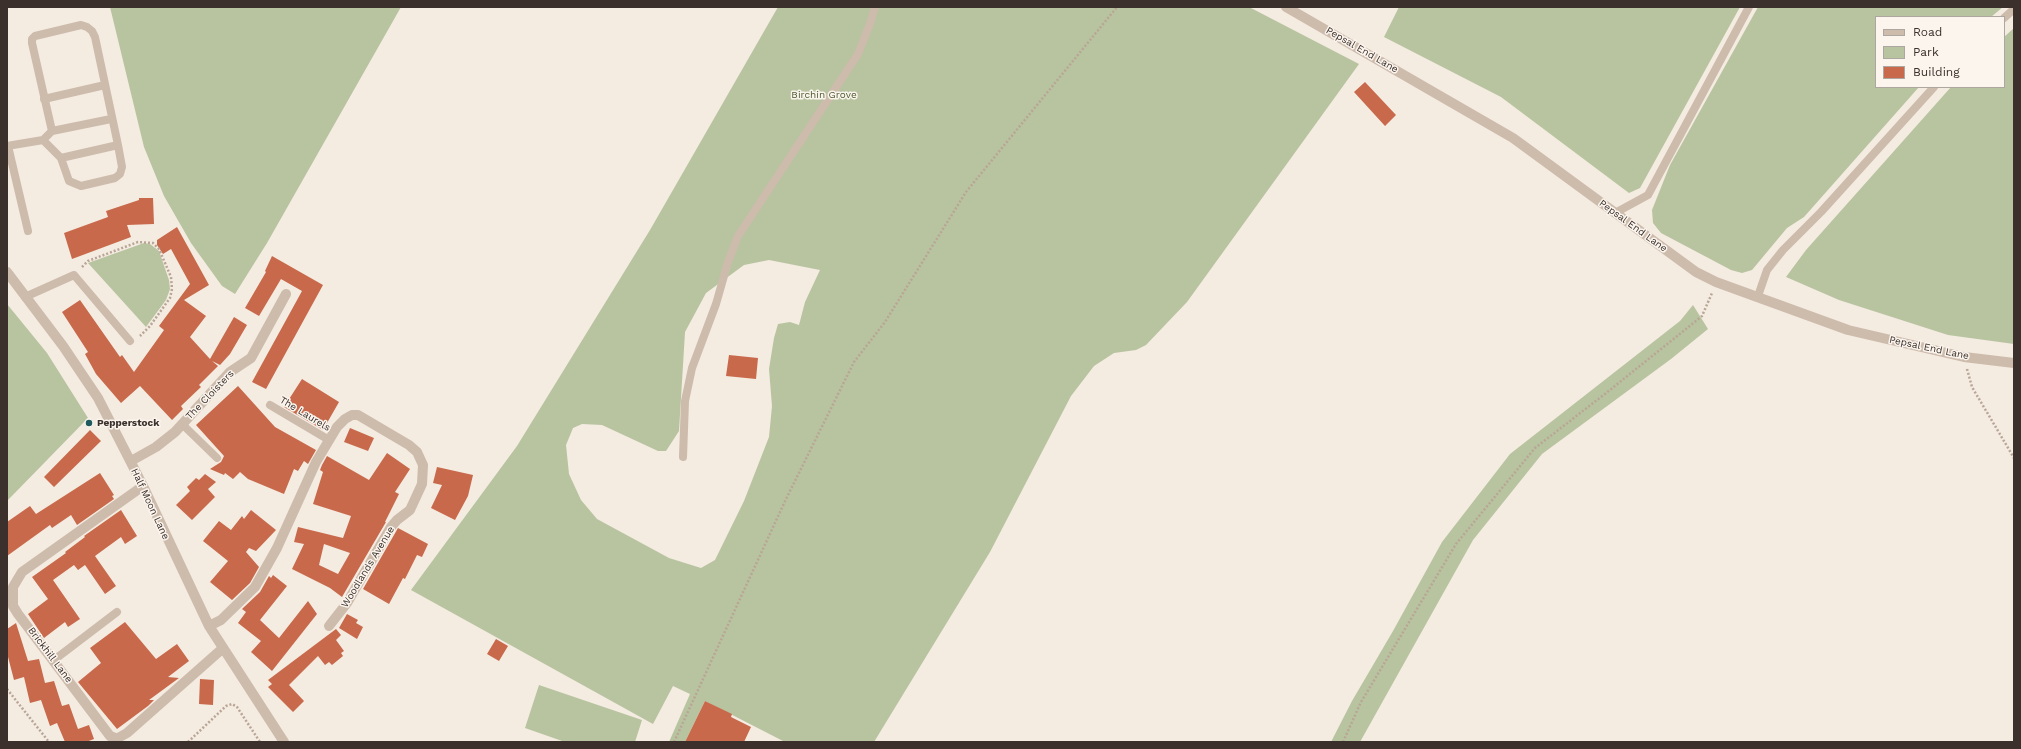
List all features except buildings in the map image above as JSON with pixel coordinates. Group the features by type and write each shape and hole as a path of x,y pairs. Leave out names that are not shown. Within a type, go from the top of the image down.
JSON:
{"street":[{"name":"Pepsal End Lane","path":"1286,7 1513,138 1696,272 1716,282 1848,330 1964,357 2014,363"},
{"name":"Half Moon Lane","path":"7,272 63,346 98,398 143,486 209,626 222,649 284,742"},
{"name":"The Cloisters","path":"130,461 156,447 182,424 230,372 251,358 286,294"},
{"name":"Woodlands Avenue","path":"329,440 337,427 345,419 352,416 358,416 410,445 421,458 423,466 422,484 410,510 397,520 391,527 347,603 329,626"},
{"path":"209,626 221,620 255,587 277,548 300,494 329,440"},
{"name":"Brickhill Lane","path":"143,486 22,572 13,587 13,606 110,736 118,738 127,733 222,649"}],"lane":[{"path":"683,457 685,401 692,368 716,304 728,262 738,236 858,54 872,21 875,7"},
{"path":"1615,213 1648,195 1749,7"},
{"path":"2005,17 2014,9"},
{"path":"43,140 61,158 69,181 74,185 81,186 115,178 120,174 122,167 118,144 111,119 105,85 92,31 81,26 35,36 32,43 52,132"},
{"path":"44,99 105,85"},
{"path":"1758,296 1767,270 1783,250 1821,212 1933,88"},
{"path":"28,231 7,146 43,140 52,132 111,119"},
{"path":"61,158 118,144"},
{"path":"25,297 74,275 130,341"},
{"name":"The Laurels","path":"270,405 329,440"},
{"path":"182,424 217,458"},
{"path":"54,660 117,612"}],"path":[{"path":"674,742 786,499 854,362 885,322 966,192 1117,7"},
{"path":"74,275 88,261 138,242 154,243 159,249 171,277 172,289 170,298 150,326 140,336 130,341"},
{"path":"1343,742 1361,702 1456,544 1535,448 1702,316 1716,282"},
{"path":"1964,357 1972,387 2014,458"},
{"path":"7,690 49,742"},
{"path":"188,742 226,706 232,704 237,707 260,742"}],"green space":[{"path":"110,7 401,7 267,243 235,294 222,286 191,243 164,196 144,147"},
{"name":"Birchin Grove","path":"778,7 1249,7 1359,64 1187,302 1146,345 1136,350 1114,353 1094,366 1071,396 990,552 874,742 785,742 705,701 685,742 669,742 690,694 673,686 653,724 411,590 517,446 650,230","holes":["769,260 820,270 805,302 799,325 790,322 778,324 769,369 772,406 769,437 744,501 715,560 701,568 669,558 597,519 581,500 569,474 566,445 573,428 582,424 602,425 658,451 666,451 679,431 685,332 706,293 744,265"]},
{"path":"1399,7 1740,7 1640,188 1629,193 1501,97 1384,37"},
{"path":"1758,7 2003,7 1992,16 1875,16 1875,88 1918,88 1804,217 1787,228 1752,270 1742,273 1731,270 1661,233 1653,223 1652,210 1670,165"},
{"path":"2014,28 2014,344 1948,335 1839,300 1786,277 1806,250 1950,88 2005,88 2005,36"},
{"path":"144,243 150,244 159,251 169,280 170,289 166,300 146,327 88,263"},
{"path":"7,304 47,353 88,418 7,501"},
{"path":"1693,305 1708,329 1671,359 1542,454 1473,540 1360,742 1331,742 1352,701 1442,542 1510,454 1680,321"},
{"path":"539,685 642,720 635,742 565,742 525,728"}],"place":[{"name":"Pepperstock","path":"89,423"}]}
